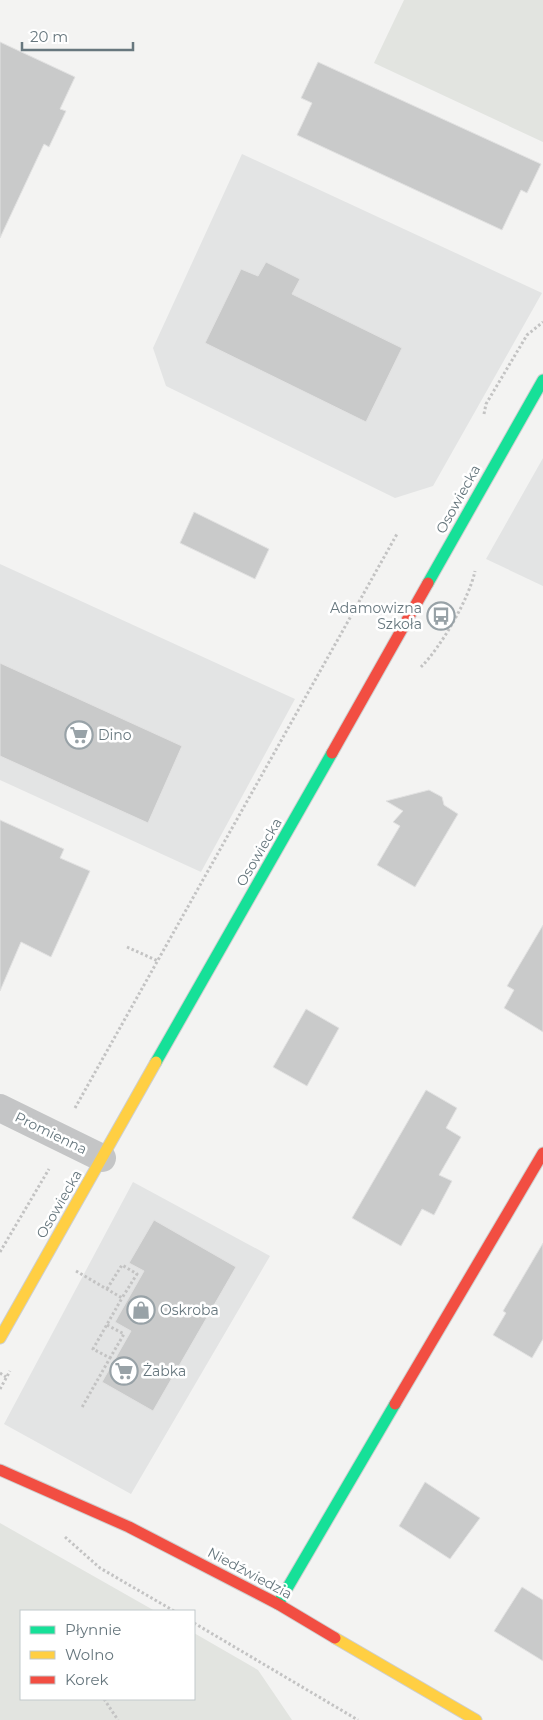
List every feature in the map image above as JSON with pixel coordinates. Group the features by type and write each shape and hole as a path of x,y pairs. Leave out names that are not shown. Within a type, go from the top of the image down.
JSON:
{"street":[{"name":"Osowiecka","path":"0,1338 543,380"},
{"name":"Promienna","path":"0,1108 102,1158"},
{"path":"278,1604 543,1152"},
{"name":"Niedźwiedzia","path":"0,1470 129,1527 278,1604 476,1720"}],"path":[{"path":"0,1252 56,1158 72,1113 397,534"},
{"path":"127,947 158,961"},
{"path":"107,1289 122,1265 137,1274 93,1349 110,1358"},
{"path":"69,1267 122,1298"},
{"path":"81,1409 124,1334 107,1325"},
{"path":"0,1373 6,1377 0,1388"},
{"path":"63,1536 100,1568 172,1610"},
{"path":"195,1624 358,1720"},
{"path":"105,1700 118,1720"}],"shaded area":[{"path":"404,0 543,0 543,142 374,63"},
{"path":"242,154 542,293 433,486 395,498 166,386 153,348"},
{"path":"543,458 543,586 486,559"},
{"path":"0,564 295,699 201,872 0,780"},
{"path":"133,1182 270,1256 131,1494 4,1424"},
{"path":"0,1523 153,1610 20,1610 20,1700 195,1700 195,1634 258,1670 292,1720 0,1720"}],"building":[{"path":"0,42 75,77 60,109 66,111 49,147 44,144 0,238"},
{"path":"318,62 541,164 527,193 521,190 502,230 297,135 312,103 301,98"},
{"path":"266,262 300,279 292,294 402,348 366,422 205,343 241,269 258,276"},
{"path":"194,512 269,549 255,579 180,543"},
{"name":"Dino","path":"0,663 182,746 148,823 0,756"},
{"path":"429,790 442,797 444,805 458,814 415,887 377,865 400,826 393,822 403,811 386,801"},
{"path":"0,820 64,849 60,858 90,871 51,957 21,942 0,991"},
{"path":"543,925 543,1032 504,1008 514,990 507,986"},
{"path":"306,1009 339,1028 307,1086 273,1067"},
{"path":"426,1090 457,1108 446,1128 461,1137 439,1175 452,1181 434,1215 422,1209 401,1246 352,1218"},
{"path":"154,1220 236,1267 153,1411 102,1382 131,1331 115,1322 144,1271 129,1263"},
{"path":"543,1243 543,1339 532,1358 493,1335 506,1313 503,1311"},
{"path":"425,1482 480,1518 450,1559 399,1526"},
{"path":"522,1587 543,1600 543,1661 494,1631"}],"traffic: fast":[{"path":"428,583 543,380"},
{"path":"156,1062 332,753"},
{"path":"278,1604 395,1404"}],"traffic: slow":[{"path":"0,1338 156,1062"},
{"path":"335,1638 476,1720"}],"traffic: jam":[{"path":"332,753 428,583"},
{"path":"395,1404 543,1153"},
{"path":"0,1470 129,1527 278,1604 335,1638"}],"place":[{"name":"Adamowizna Szkoła","path":"441,616"},
{"name":"Dino","path":"79,735"},
{"name":"Oskroba","path":"141,1310"},
{"name":"Żabka","path":"124,1371"}]}
